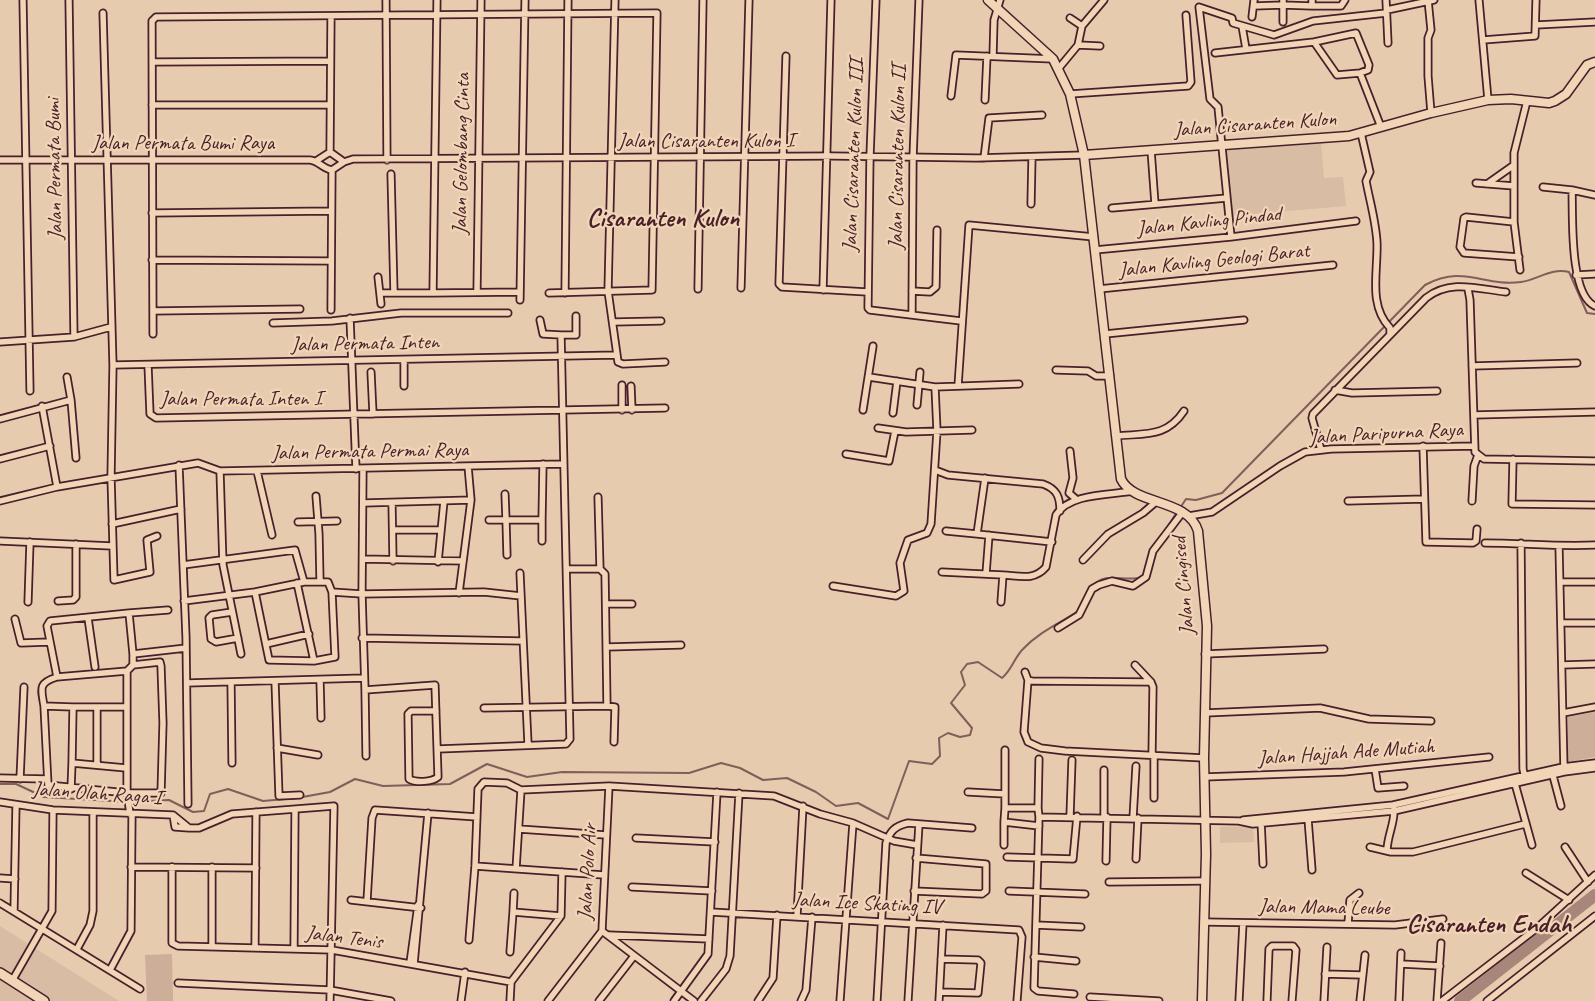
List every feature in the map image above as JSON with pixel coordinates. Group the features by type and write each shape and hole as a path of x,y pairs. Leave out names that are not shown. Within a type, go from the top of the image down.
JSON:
{"main road":[{"path":"988,0 998,4 1053,59 1070,94 1084,155 1121,479 1133,491"},
{"name":"Jalan Cisaranten Kulon","path":"1084,155 1221,144 1336,138 1488,100 1510,99 1549,103 1561,98 1582,70 1595,62"},
{"name":"Jalan Cingised","path":"1133,491 1182,513 1196,524 1200,546 1206,626 1204,758 1206,821 1202,1001"},
{"path":"0,973 40,1000"}],"street":[{"path":"23,0 24,160 30,391"},
{"name":"Jalan Permata Bumi","path":"69,0 74,337"},
{"path":"386,0 387,160"},
{"path":"433,293 437,0"},
{"name":"Jalan Gelombang Cinta","path":"477,292 481,0"},
{"path":"520,300 524,158 525,0"},
{"path":"565,292 568,0"},
{"path":"615,0 608,291 614,322 617,355 620,364 665,362"},
{"path":"698,289 703,0"},
{"path":"741,288 749,0"},
{"path":"823,290 825,156 831,0"},
{"name":"Jalan Cisaranten Kulon III","path":"876,0 870,156 868,308 870,310 912,315"},
{"name":"Jalan Cisaranten Kulon II","path":"912,315 913,158 918,0"},
{"path":"1059,68 1078,45 1082,26 1104,0"},
{"path":"1386,0 1388,43"},
{"path":"1231,237 1218,104 1210,99 1200,7 1232,18 1233,23 1274,35 1313,21 1386,11 1430,0 1428,76 1431,113"},
{"path":"1479,0 1488,100"},
{"path":"1483,40 1535,36 1536,0"},
{"path":"1252,17 1254,3 1343,3"},
{"path":"1283,3 1283,22"},
{"path":"985,100 994,20 998,4"},
{"path":"103,13 113,365 113,578 116,580 150,572 147,540 157,536"},
{"path":"152,334 153,18 656,13 658,15 656,157 651,291 549,293"},
{"path":"1070,94 1188,86 1191,82 1186,14"},
{"path":"330,152 331,17"},
{"path":"1070,18 1082,26"},
{"path":"1536,25 1595,22"},
{"path":"1242,26 1246,50"},
{"path":"1215,53 1314,42 1356,34 1369,65 1368,70 1360,73 1337,75 1314,42"},
{"path":"1078,45 1100,46"},
{"path":"952,96 956,55 1053,59"},
{"path":"786,56 779,284 782,287 867,292"},
{"path":"152,62 330,61"},
{"path":"1360,73 1381,127"},
{"path":"1520,270 1514,222 1514,165 1516,142 1527,101"},
{"path":"152,105 329,105"},
{"path":"984,158 989,118 1042,115"},
{"path":"1361,133 1370,172 1366,181 1377,243 1376,303 1390,335"},
{"path":"1151,150 1155,204"},
{"path":"316,161 330,152"},
{"path":"330,152 344,162"},
{"name":"Jalan Cisaranten Kulon I","path":"332,170 344,162 354,159 782,156 984,158 1084,155"},
{"path":"1031,204 1032,157"},
{"name":"Jalan Permata Bumi Raya","path":"0,160 316,161 324,168 332,170"},
{"path":"1486,184 1514,165"},
{"path":"331,310 332,170"},
{"path":"391,174 394,293"},
{"path":"1476,183 1514,186"},
{"path":"1543,187 1572,190 1595,196"},
{"path":"1572,190 1576,275 1589,302 1595,306"},
{"path":"1112,208 1227,198"},
{"path":"152,213 331,211"},
{"path":"1514,222 1466,217 1464,218 1460,246 1464,252 1519,257"},
{"name":"Jalan Kavling Pindad","path":"1095,250 1231,237 1356,221"},
{"path":"958,386 968,225 1094,236"},
{"path":"912,291 930,292 936,287 937,230"},
{"path":"152,260 331,261"},
{"name":"Jalan Kavling Geologi Barat","path":"1099,289 1333,265"},
{"path":"1576,275 1595,274"},
{"path":"378,277 381,304"},
{"path":"1321,450 1312,415 1433,292 1442,288 1459,286 1468,289 1478,287 1506,292"},
{"path":"1468,289 1474,446"},
{"path":"380,294 520,292"},
{"path":"153,311 300,309"},
{"path":"273,323 332,321 401,314 508,313"},
{"path":"912,315 961,321"},
{"path":"540,320 544,334 576,335 576,316"},
{"path":"350,318 352,415 356,469"},
{"path":"1105,334 1244,320"},
{"path":"614,322 661,321"},
{"path":"0,342 74,337 111,327"},
{"path":"438,749 569,742 570,739 561,336"},
{"path":"863,410 873,346"},
{"name":"Jalan Permata Inten","path":"113,365 617,355"},
{"path":"404,360 404,386"},
{"path":"1472,366 1577,363"},
{"name":"Jalan Permata Inten I","path":"148,365 150,414 156,418 352,415"},
{"path":"1056,370 1088,371 1096,376 1110,376"},
{"path":"371,372 373,414"},
{"path":"916,405 920,372"},
{"path":"869,376 935,386 1019,384"},
{"path":"66,377 71,400 76,458"},
{"path":"893,413 897,381"},
{"path":"622,385 622,410"},
{"path":"631,386 632,410"},
{"path":"832,586 901,595 904,587 900,563 908,540 930,530 937,431 935,386"},
{"path":"1335,390 1352,393 1437,391"},
{"path":"0,418 71,400"},
{"path":"42,406 57,487"},
{"path":"352,415 666,408"},
{"path":"1116,436 1165,430 1175,423 1184,411"},
{"path":"1474,415 1595,412"},
{"path":"878,428 896,431 972,430"},
{"path":"846,454 889,461 896,431"},
{"path":"0,459 50,446"},
{"path":"1424,446 1424,499 1427,543 1473,542 1476,541 1477,529"},
{"name":"Jalan Paripurna Raya","path":"1182,513 1212,512 1294,458 1306,452 1321,450 1474,446 1478,455 1484,459 1595,461"},
{"path":"1070,451 1073,478 1069,493 1077,500"},
{"path":"1472,501 1474,466 1478,455"},
{"path":"1513,459 1512,504 1595,505"},
{"name":"Jalan Permata Permai Raya","path":"0,501 57,487 198,463 220,471 563,464"},
{"path":"542,541 543,464"},
{"path":"179,465 187,684 188,804"},
{"path":"459,593 471,500 468,466"},
{"path":"363,468 362,638 366,756"},
{"path":"934,470 948,475 1043,484 1051,487 1060,498 1060,511"},
{"path":"220,471 223,560 241,654"},
{"path":"257,471 272,536"},
{"path":"977,534 985,478"},
{"path":"1060,498 1077,500 1133,491"},
{"path":"505,494 507,555"},
{"path":"316,496 319,522 320,581"},
{"path":"598,497 600,569 605,574 607,706"},
{"path":"1348,501 1424,499"},
{"path":"364,503 471,500"},
{"path":"942,572 1032,578 1041,574 1046,567 1056,516 1060,511 1077,500"},
{"path":"438,562 444,501"},
{"path":"1083,560 1108,534 1143,513 1157,501"},
{"path":"392,503 394,561"},
{"path":"112,524 181,509"},
{"path":"1058,628 1079,615 1092,589 1112,581 1133,586 1146,577 1153,551 1182,513"},
{"path":"489,520 542,520"},
{"path":"298,522 337,521"},
{"path":"393,530 441,530"},
{"path":"946,531 1052,542"},
{"path":"986,574 989,535"},
{"path":"0,541 112,546"},
{"path":"28,602 30,542"},
{"path":"1486,543 1559,546 1595,545"},
{"path":"1521,543 1526,778"},
{"path":"58,600 73,600 76,597 76,544"},
{"path":"1559,546 1564,770"},
{"path":"183,565 295,550 314,661"},
{"path":"363,559 463,561"},
{"path":"567,570 600,569"},
{"path":"520,573 528,744"},
{"path":"1001,602 1003,575"},
{"path":"184,601 229,596 301,583 328,582 332,592 336,655 332,659 314,661 271,661 255,592"},
{"path":"1560,582 1595,582"},
{"path":"332,592 362,594 484,592 521,596"},
{"path":"606,604 632,604"},
{"path":"56,677 47,626 50,621 168,610"},
{"path":"232,612 212,615 209,618 211,639 216,642 238,638"},
{"path":"129,613 133,665"},
{"path":"88,618 95,667"},
{"path":"16,619 21,644 49,642"},
{"path":"1562,623 1595,623"},
{"path":"266,644 309,634"},
{"path":"362,638 523,641"},
{"path":"607,647 681,645"},
{"path":"133,654 186,648"},
{"path":"1205,654 1324,649"},
{"path":"160,662 133,665 127,671 56,677 45,681 42,685 47,779 50,787 158,794 163,790 162,680 160,662 164,651"},
{"path":"1562,665 1595,664"},
{"path":"1135,665 1151,682 1153,687 1154,798"},
{"path":"110,970 131,930 130,812 126,793 127,671"},
{"path":"1025,672 1028,680 1025,693 1024,732 1026,739 1031,745 1065,751 1204,758"},
{"path":"187,684 364,678"},
{"path":"320,680 321,718"},
{"path":"1028,680 1151,682"},
{"path":"275,681 279,796 300,795"},
{"path":"231,682 232,763"},
{"path":"365,690 435,685 438,749 438,777 434,780 412,781 409,778 408,714 411,712 436,710"},
{"path":"20,779 24,687"},
{"path":"44,706 127,707"},
{"path":"71,789 73,707"},
{"path":"97,764 98,707"},
{"path":"484,708 614,707 614,742"},
{"path":"1563,713 1595,707"},
{"path":"1205,713 1320,708 1369,719 1431,721"},
{"path":"277,748 318,755"},
{"path":"1004,845 1005,750"},
{"name":"Jalan Hajjah Ade Mutiah","path":"1204,777 1311,774 1489,757"},
{"path":"1039,759 1034,988 1036,990 1074,994"},
{"path":"1070,816 1072,760"},
{"path":"72,763 126,768"},
{"path":"1038,816 1239,821 1327,815 1393,808 1595,763"},
{"path":"1136,766 1136,859"},
{"path":"1564,770 1595,768"},
{"path":"1375,769 1378,788 1404,786"},
{"path":"1104,770 1106,861"},
{"path":"1552,772 1561,806"},
{"path":"0,778 47,779"},
{"path":"469,940 480,784 498,781 521,790 609,786 774,796 820,814 854,823 888,838 917,846"},
{"path":"1514,781 1532,845"},
{"name":"Jalan Polo Air","path":"548,1001 602,931 609,786"},
{"path":"516,869 521,790"},
{"path":"674,1001 708,954 717,792"},
{"path":"968,792 1005,794"},
{"path":"701,1001 729,963 739,793"},
{"name":"Jalan Olah Raga I","path":"0,802 53,810 173,815 189,828"},
{"path":"14,911 16,805"},
{"path":"173,815 175,827 189,828 206,826 232,814 294,811 334,806 330,1001"},
{"path":"797,916 803,806"},
{"path":"1004,808 1038,808"},
{"path":"1387,851 1387,838 1394,818 1393,808"},
{"path":"367,902 373,813 381,809 477,817"},
{"path":"12,981 53,908 53,810"},
{"path":"294,811 294,948"},
{"path":"255,946 256,812"},
{"path":"77,949 90,925 93,911 93,813"},
{"path":"412,963 428,813"},
{"path":"1259,820 1308,820 1327,815"},
{"path":"1007,857 1074,858 1077,816"},
{"path":"1259,820 1263,864"},
{"path":"1308,820 1312,870"},
{"path":"1004,822 1039,826"},
{"path":"840,1001 854,823"},
{"path":"908,1001 919,824"},
{"path":"877,1001 888,838 898,826 919,824 972,828"},
{"path":"1370,846 1387,851 1413,852 1526,824"},
{"path":"519,829 606,835"},
{"path":"636,838 714,842"},
{"path":"1565,847 1588,882"},
{"path":"914,891 982,894 986,891 986,864 916,858"},
{"path":"475,866 604,874"},
{"path":"131,867 256,868"},
{"name":"Jalan Tenis","path":"172,867 172,943 178,946 255,946 332,950 465,972 511,982"},
{"path":"212,868 212,946"},
{"path":"510,1001 511,982 560,916 562,872"},
{"path":"1526,873 1569,900"},
{"path":"1442,1001 1569,900 1595,876"},
{"path":"0,878 15,879"},
{"path":"1109,882 1205,882"},
{"path":"632,887 712,891"},
{"path":"1009,891 1085,894"},
{"path":"510,952 514,894"},
{"path":"1348,923 1350,900 1359,894"},
{"path":"351,900 419,906"},
{"path":"0,903 140,989"},
{"path":"514,912 560,916"},
{"name":"Jalan Ice Skating IV","path":"711,912 1021,931 1018,1001"},
{"path":"758,1001 773,978 777,916"},
{"path":"1487,1001 1595,916"},
{"path":"800,1001 806,990 812,917"},
{"name":"Jalan Mama Leube","path":"1204,922 1402,925 1443,919"},
{"path":"1239,1001 1243,923"},
{"path":"939,1001 943,925"},
{"path":"1036,925 1081,926"},
{"path":"602,931 694,1001"},
{"path":"608,935 709,939"},
{"path":"1437,1001 1441,943"},
{"path":"1267,1001 1270,949 1272,946 1280,944 1293,946 1296,950 1292,1001"},
{"path":"1324,1001 1327,947"},
{"path":"1399,1001 1401,953"},
{"path":"1360,1001 1365,955"},
{"path":"599,1001 634,956"},
{"path":"1034,957 1076,961"},
{"path":"940,992 978,993 981,963 978,960 941,959"},
{"path":"1401,964 1440,966"},
{"path":"461,1001 465,972"},
{"path":"1325,974 1362,975"},
{"path":"178,984 330,990 391,1001"},
{"path":"1090,997 1159,1001"}],"shaded area":[{"path":"1321,142 1324,178 1343,177 1346,206 1229,216 1223,153 1227,153 1227,148"},
{"path":"1595,712 1595,757 1568,762 1568,717"},
{"path":"1253,826 1254,842 1220,843 1220,827"},
{"path":"0,926 119,1001 0,1001"},
{"path":"172,954 173,1001 147,1001 145,955"}],"waterway":[{"path":"1180,508 1186,499 1196,500 1222,493 1425,285 1451,276 1473,277 1508,283 1533,279 1551,272 1569,272 1587,313 1595,314"},
{"path":"1150,554 1177,512"},
{"path":"1093,586 1098,581 1104,579 1142,577"},
{"path":"0,784 16,784 44,797 129,802 169,800 193,812 204,811 210,794 228,789 263,801 297,798 330,792 355,779 383,786 450,784 487,764 527,777 562,772 689,773 721,763 740,768 763,780 787,778 816,792 836,806 858,803 888,819 909,761 932,764 940,756 939,738 948,733 960,737 970,735 972,728 951,703 965,685 961,672 967,664 978,662 1002,678 1029,643 1078,611"},
{"path":"1460,1001 1595,895"}],"district":[{"name":"Cisaranten Kulon","path":"663,219"},
{"name":"Cisaranten Endah","path":"1489,925"}]}
